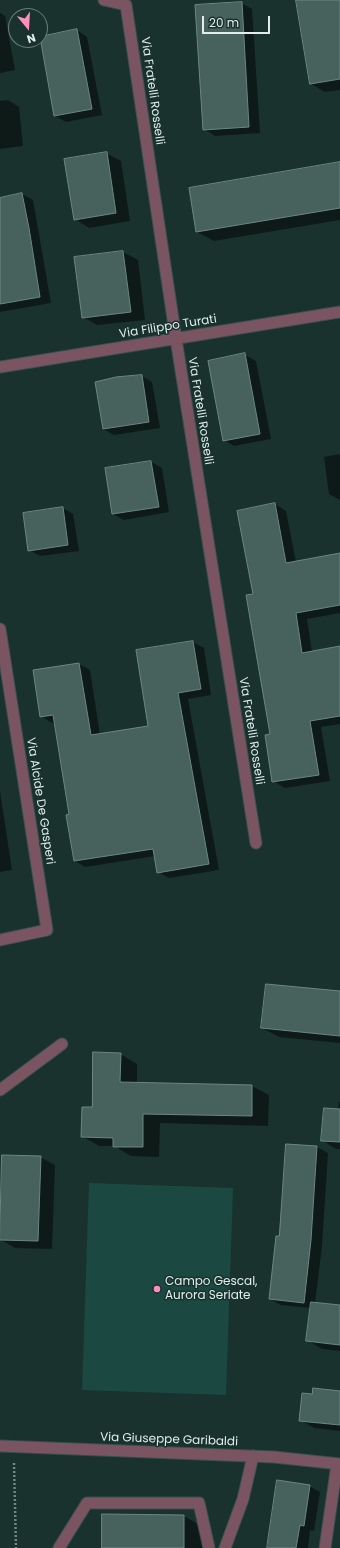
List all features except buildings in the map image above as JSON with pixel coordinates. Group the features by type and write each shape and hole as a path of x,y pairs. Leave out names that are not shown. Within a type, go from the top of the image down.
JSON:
{"street":[{"name":"Via Fratelli Rosselli","path":"104,0 126,6 176,339 256,843"},
{"name":"Via Filippo Turati","path":"0,367 340,312"},
{"name":"Via Alcide De Gasperi","path":"0,629 47,930 0,940"},
{"path":"0,1090 62,1044"},
{"name":"Via Giuseppe Garibaldi","path":"0,1446 253,1456 338,1464 324,1548"},
{"path":"225,1548 243,1499 253,1456"},
{"path":"59,1548 87,1503 199,1503 208,1548"}],"path":[{"path":"13,1446 16,1548"}],"green space":[{"name":"Campo Gescal, Aurora Seriate","path":"89,1183 233,1188 226,1395 82,1390"}],"place":[{"name":"Campo Gescal, Aurora Seriate","path":"157,1289"}]}
